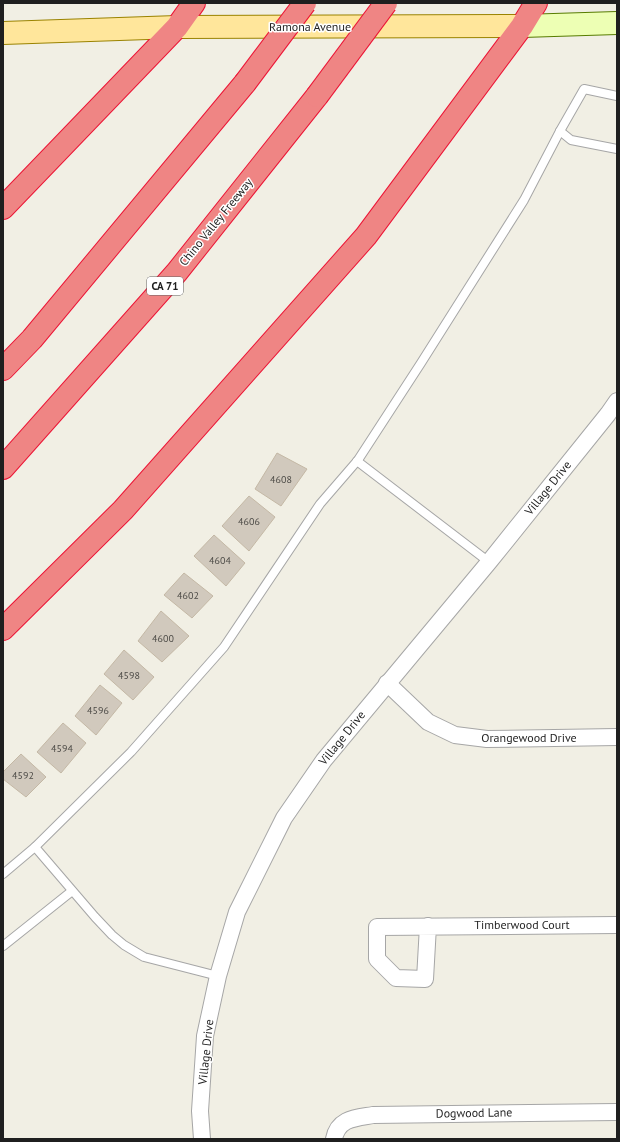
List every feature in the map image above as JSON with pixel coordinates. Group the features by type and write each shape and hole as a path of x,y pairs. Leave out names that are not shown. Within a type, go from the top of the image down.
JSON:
{"highway":[{"path":"3,208 178,27 194,3"},
{"path":"3,369 32,339 245,83 305,3"},
{"name":"Chino Valley Freeway","path":"3,468 177,272 317,96 386,3"},
{"path":"3,629 123,510 366,236 522,26 536,3"}],"main road":[{"name":"Ramona Avenue","path":"3,33 178,27 522,26"}],"street":[{"name":"Ramona Avenue","path":"522,26 617,24"},
{"name":"Village Drive","path":"202,1139 200,1111 205,1036 218,976 237,912 284,818 324,760 489,562 617,401"},
{"name":"Orangewood Drive","path":"387,683 428,722 455,735 487,739 617,737"},
{"name":"Timberwood Court","path":"428,926 617,925"},
{"name":"Dogwood Lane","path":"334,1135 347,1120 373,1115 617,1112"}],"lane":[{"path":"3,874 35,847 131,752 224,647 320,504 357,461 421,364 524,200 584,89 617,96"},
{"path":"560,131 571,140 617,149"},
{"path":"357,461 489,562"},
{"path":"35,847 103,926 124,945 144,957 218,976"},
{"path":"3,946 72,891"}],"building":[{"path":"277,453 307,469 281,506 255,489"},
{"path":"249,496 275,517 249,551 222,526"},
{"path":"214,535 245,563 226,586 194,556"},
{"path":"184,573 213,596 192,618 164,595"},
{"path":"161,611 189,636 162,662 138,641"},
{"path":"124,650 154,677 133,700 104,674"},
{"path":"100,685 122,703 96,735 75,716"},
{"path":"63,723 86,743 61,773 37,752"},
{"path":"21,754 46,777 26,797 3,779 3,772"}]}
